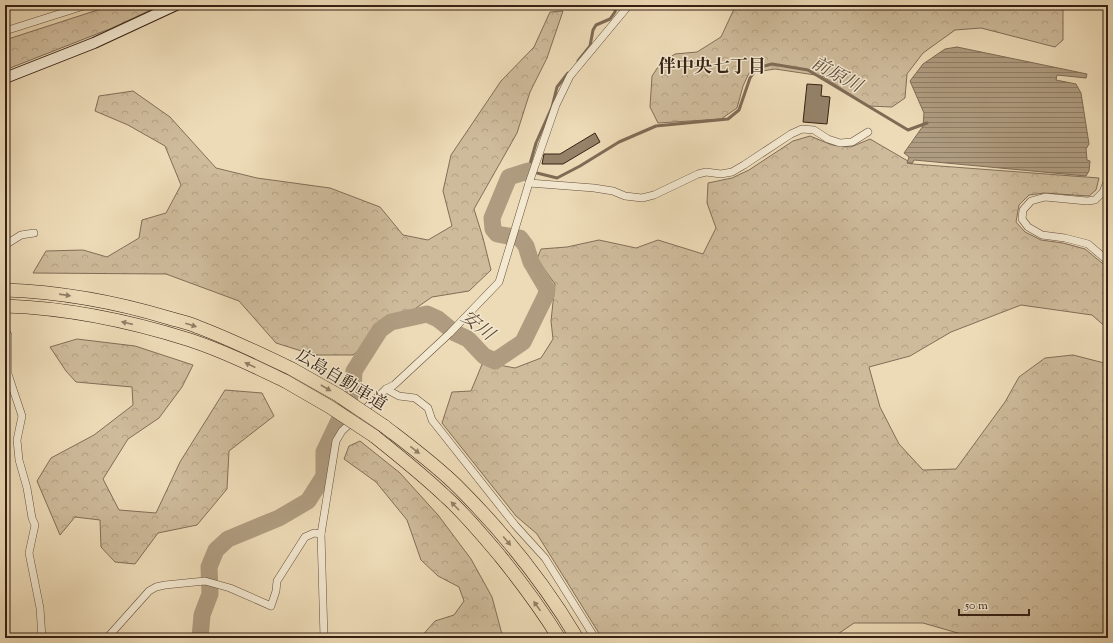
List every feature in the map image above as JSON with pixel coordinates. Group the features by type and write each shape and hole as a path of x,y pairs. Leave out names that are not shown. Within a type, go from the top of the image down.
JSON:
{"highway":[{"name":"広島自動車道","path":"5,290 62,295 103,301 148,311 197,326 246,346 292,369 338,396 384,426 422,455 458,487 528,565 577,638"},
{"name":"広島自動車道","path":"5,306 26,306 100,316 192,340 239,359 285,381 330,407 374,436 412,466 447,498 480,532 516,576 559,638"}],"street":[{"path":"5,31 87,5"},
{"path":"5,78 94,43 176,5"},
{"path":"324,638 321,534 336,441 342,431 386,389 394,385 452,331 499,282 529,183 556,105 570,76 629,5"},
{"path":"529,183 594,188 613,191 625,196 642,198 654,195 698,174 706,172 721,174 732,172 744,166 791,134 802,129 814,130 828,139 840,143 852,142 868,132"},
{"path":"1107,182 1104,192 1095,200 1087,201 1045,197 1031,201 1023,210 1022,219 1028,227 1042,235 1065,238 1088,244 1108,261"},
{"path":"5,245 21,235 34,232"},
{"path":"5,331 8,335 8,374 22,416 17,440 19,460 27,488 32,518 35,524 29,553 40,608 42,638"},
{"path":"386,389 399,396 415,398 428,408 432,420 515,525 545,558 595,638"},
{"path":"107,638 149,591 156,587 165,585 209,582 230,588 272,606 277,581 305,537 314,533 321,534"}],"green space":[{"path":"113,5 161,5 112,28 5,70 5,40"},
{"path":"734,5 1063,5 1063,40 1055,47 981,28 955,30 923,53 907,74 905,98 892,107 869,106 822,76 775,69 749,73 743,86 737,108 721,119 658,123 650,107 652,76 660,64 675,54 697,52 721,37 734,9"},
{"path":"563,11 547,58 530,92 517,133 474,209 491,270 469,291 432,297 393,324 353,355 314,355 276,343 239,301 166,274 33,273 46,251 83,250 107,257 139,238 142,220 166,213 181,185 165,146 128,125 95,111 99,96 133,91 170,117 216,168 257,178 330,188 380,207 403,235 428,240 452,226 443,191 451,155 501,81 534,47 550,12"},
{"path":"810,136 832,145 851,147 870,139 913,164 1099,178 1096,190 1089,196 1044,193 1029,195 1019,205 1016,222 1025,232 1041,240 1063,243 1085,249 1108,268 1108,329 1092,315 1021,305 951,332 910,356 869,367 880,407 899,444 923,470 956,469 1005,402 1019,377 1045,358 1073,355 1108,364 1108,638 975,638 923,623 854,623 832,638 602,638 537,534 516,516 442,423 452,392 471,391 483,362 515,368 541,358 553,339 551,321 555,284 537,259 541,249 567,247 599,240 636,248 658,240 703,254 716,228 707,203 708,183 732,178 749,170 793,141"},
{"path":"77,339 135,346 193,365 182,387 159,418 128,439 103,479 119,510 156,513 180,462 225,390 262,393 274,416 229,451 227,489 197,525 158,533 135,564 115,562 101,547 100,520 75,517 60,535 37,481 51,458 94,435 133,405 132,387 76,382 66,371 50,347"},
{"path":"360,441 400,473 438,515 471,559 492,597 503,638 420,638 435,621 454,615 464,601 459,587 438,576 421,560 407,520 376,482 344,459 349,446"}],"shaded area":[{"path":"957,47 1087,74 1086,78 1057,75 1056,80 1076,84 1081,93 1089,144 1086,149 1087,160 1090,161 1089,171 1086,176 914,160 912,164 907,163 909,157 904,153 923,126 924,113 910,81 923,64 945,49"}],"building":[{"path":"807,84 822,85 821,96 830,97 827,124 803,122"},
{"path":"595,133 600,142 563,164 542,164 544,154 560,154"}],"waterway":[{"name":"安川","path":"578,61 590,46 593,30 596,25 610,19 615,12 616,5"},
{"name":"前原川","path":"537,173 557,178 619,142 656,126 728,119 739,110 750,78 757,68 772,64 808,70 908,130 927,123"},
{"name":"安川","path":"529,171 536,143 552,107 557,87 568,73"},
{"name":"安川","path":"200,638 202,615 210,594 209,567 216,550 228,539 279,518 308,501 324,476 324,452 353,391 354,371 380,330 391,322 427,314 438,319 455,333 468,339 484,356 495,361 523,342 546,295 547,289 531,262 526,246 520,238 497,234 493,229 492,218 509,177 528,171"}],"district":[{"name":"伴中央七丁目","path":"712,66"}]}
